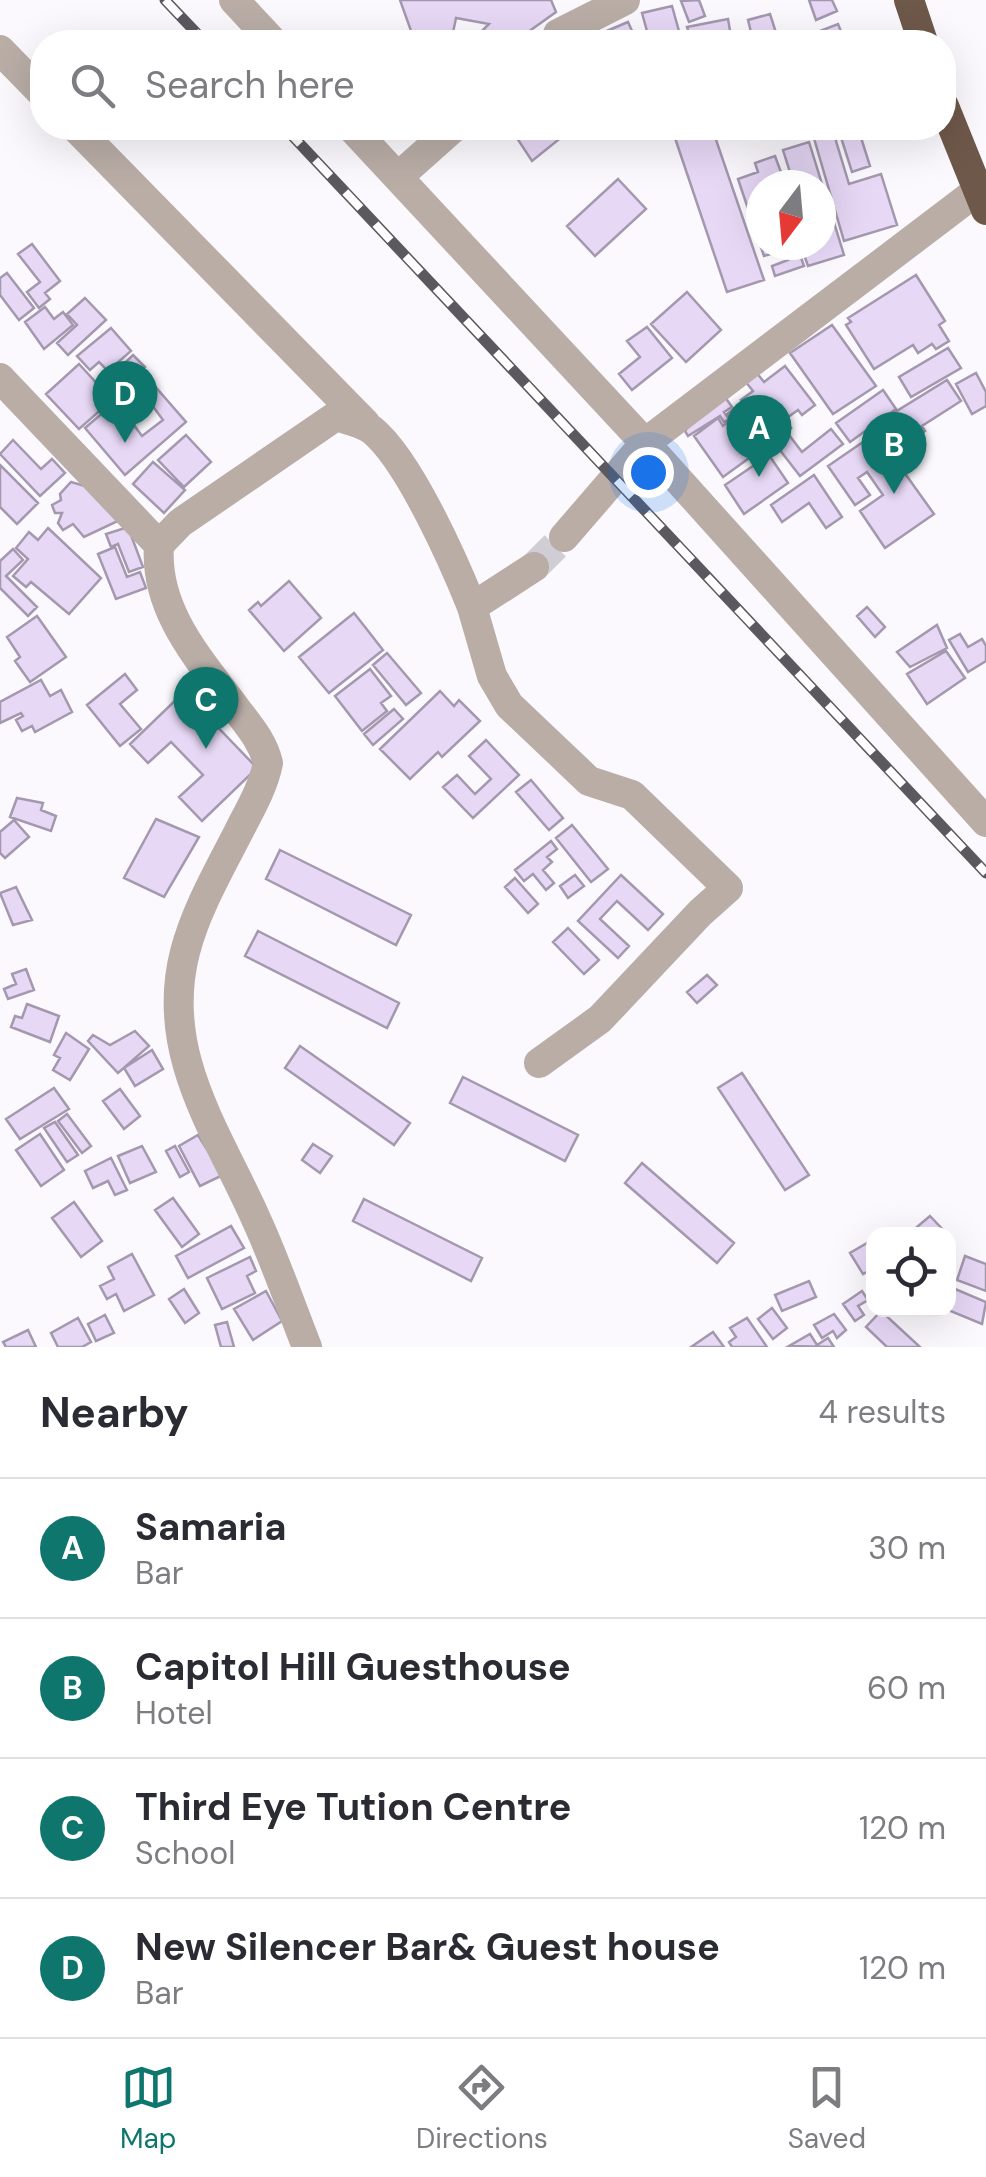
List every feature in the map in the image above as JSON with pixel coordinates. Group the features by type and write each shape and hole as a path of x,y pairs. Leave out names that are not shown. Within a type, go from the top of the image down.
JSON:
{"highway":[{"path":"909,0 919,30"},
{"path":"956,136 982,201"}],"street":[{"path":"234,0 262,30"},
{"path":"556,30 565,0"},
{"path":"568,30 626,0"},
{"path":"0,50 30,81"},
{"path":"88,140 396,456 456,565 492,676 509,706 589,781 632,795 728,888 700,912 600,1018 539,1063"},
{"path":"363,140 645,444 986,822"},
{"path":"398,177 440,140"},
{"path":"564,537 645,444 982,201"},
{"path":"0,378 159,546 160,579 170,614 255,733 268,763 258,794 207,894 185,952 176,1006 182,1055 257,1220 307,1347"},
{"path":"159,546 180,523 336,416 371,429"},
{"path":"472,607 534,567"}],"building":[{"path":"400,0 551,0 556,12 531,30 483,30 489,24 456,18 454,30 411,30"},
{"path":"699,0 705,16 689,22 681,1"},
{"path":"809,0 832,0 837,11 816,20"},
{"path":"672,6 679,30 647,30 642,13"},
{"path":"770,14 775,30 750,30 748,20"},
{"path":"728,19 730,30 688,30 687,27"},
{"path":"628,22 632,30 609,30"},
{"path":"518,140 558,140 532,161"},
{"path":"676,140 716,140 746,227 746,260 757,260 764,280 727,292"},
{"path":"815,140 836,140 849,184 881,174 897,225 844,241 836,214 836,170 823,170"},
{"path":"842,140 862,140 870,166 852,172"},
{"path":"809,142 818,170 789,170 783,150"},
{"path":"775,156 780,170 757,170 755,163"},
{"path":"746,176 746,203 738,179"},
{"path":"618,179 646,209 595,256 567,226"},
{"path":"836,229 844,255 836,257"},
{"path":"32,244 60,281 45,293 50,299 39,308 27,292 40,282 18,254"},
{"path":"802,260 804,266 775,276 772,266"},
{"path":"806,260 828,260 808,266"},
{"path":"7,273 34,308 19,320 0,295 0,278"},
{"path":"916,275 945,321 939,325 949,341 936,349 932,344 918,353 913,345 874,369 846,325 851,322 848,318"},
{"path":"687,292 721,330 686,362 651,324"},
{"path":"85,298 106,320 68,355 57,343 77,325 67,314"},
{"path":"45,307 54,319 63,312 73,325 44,349 25,322"},
{"path":"832,325 876,386 833,414 790,353"},
{"path":"647,327 672,358 632,390 619,374 640,357 627,341"},
{"path":"111,328 131,351 108,371 99,362 90,370 77,356"},
{"path":"948,348 961,368 911,397 899,377"},
{"path":"133,355 145,367 115,396 103,384"},
{"path":"79,364 112,400 79,429 46,394"},
{"path":"785,366 815,405 802,415 798,410 784,420 791,428 786,431 802,452 831,429 843,444 800,476 741,400 753,391 741,376 752,367 764,382"},
{"path":"976,373 986,392 986,406 972,414 956,384"},
{"path":"146,376 186,422 125,475 85,428","holes":["149,401 163,420 142,436 128,417"]},
{"path":"947,380 961,401 922,426 925,431 909,441 892,414"},
{"path":"718,387 732,407 724,412 729,419 724,422 720,416 688,436 685,431"},
{"path":"883,390 896,409 850,442 836,423"},
{"path":"735,408 763,448 723,477 694,436 718,418 723,426 731,420 727,414"},
{"path":"876,433 934,514 885,548 860,511 883,495 867,472 858,478 870,495 855,505 828,466"},
{"path":"186,435 211,462 184,487 158,460"},
{"path":"13,440 41,469 52,459 65,473 40,496 0,454"},
{"path":"769,455 788,483 744,514 725,485"},
{"path":"153,462 185,490 164,513 133,484"},
{"path":"0,465 38,503 17,524 0,507"},
{"path":"814,475 842,517 826,528 809,503 782,522 771,505"},
{"path":"71,482 102,491 120,520 84,537 73,524 63,530 58,523 62,513 55,513 52,505 61,500 60,494"},
{"path":"128,527 143,567 129,572 118,544 111,547 106,534"},
{"path":"48,528 101,578 69,614 31,582 26,587 13,576 28,559 16,548 29,532 38,540"},
{"path":"115,547 127,577 140,572 146,588 116,599 98,554"},
{"path":"13,549 23,560 6,576 37,607 28,616 0,588 0,561"},
{"path":"289,581 321,618 284,651 249,610 258,602 261,606"},
{"path":"867,607 885,627 875,637 857,616"},
{"path":"354,613 383,650 329,693 299,657"},
{"path":"37,616 66,657 30,682 15,661 20,657 7,637"},
{"path":"937,625 947,648 910,667 897,652"},
{"path":"960,634 968,647 982,639 986,646 986,661 968,672 949,640"},
{"path":"946,651 965,678 927,704 907,674"},
{"path":"387,653 421,693 406,705 373,665"},
{"path":"370,669 391,696 381,703 387,711 362,731 335,696"},
{"path":"125,674 137,690 120,704 141,729 120,746 87,705"},
{"path":"41,680 50,696 61,690 72,712 35,732 32,726 22,731 16,720 23,716 21,713 0,723 0,702"},
{"path":"440,691 454,706 459,700 480,721 442,757 438,752 410,779 380,749"},
{"path":"184,692 257,768 202,821 179,797 203,775 171,742 148,763 130,744"},
{"path":"394,709 403,719 373,745 364,734"},
{"path":"486,740 519,775 473,818 443,787 457,775 475,794 491,779 469,756"},
{"path":"531,780 563,818 549,830 516,792"},
{"path":"17,798 43,803 41,810 56,816 51,831 10,817"},
{"path":"156,819 199,837 164,897 124,878"},
{"path":"14,820 29,837 5,858 0,853 0,832"},
{"path":"572,825 608,869 591,882 556,838"},
{"path":"551,841 557,849 547,857 552,862 543,870 554,883 546,890 533,874 524,881 515,870"},
{"path":"280,850 411,915 396,945 266,879"},
{"path":"575,875 584,886 568,898 560,886"},
{"path":"621,875 663,914 648,930 617,901 600,919 629,946 618,958 578,921"},
{"path":"515,878 538,904 528,913 505,887"},
{"path":"16,887 32,920 13,925 0,893"},
{"path":"568,928 599,960 584,974 553,942"},
{"path":"258,931 399,1003 387,1028 245,956"},
{"path":"26,969 34,990 8,999 4,989 16,984 12,974"},
{"path":"707,975 717,985 697,1003 687,992"},
{"path":"27,1004 59,1016 50,1042 11,1027 15,1016 22,1018"},
{"path":"135,1031 149,1046 118,1073 88,1041 93,1035 110,1045"},
{"path":"66,1033 89,1049 70,1080 53,1070 60,1058 54,1055"},
{"path":"300,1046 410,1123 394,1145 285,1068"},
{"path":"152,1050 163,1069 135,1086 124,1068"},
{"path":"742,1073 809,1175 785,1190 718,1088"},
{"path":"463,1077 578,1135 565,1161 450,1103"},
{"path":"54,1088 69,1109 20,1139 6,1119"},
{"path":"120,1089 140,1116 124,1129 103,1101"},
{"path":"67,1114 91,1146 82,1153 58,1121"},
{"path":"55,1122 78,1155 67,1162 44,1128"},
{"path":"40,1134 64,1170 41,1186 16,1150"},
{"path":"198,1135 223,1175 200,1186 179,1146"},
{"path":"313,1144 332,1156 320,1173 302,1160"},
{"path":"142,1146 156,1172 130,1183 118,1156"},
{"path":"175,1146 189,1172 180,1177 166,1151"},
{"path":"111,1158 127,1190 115,1195 108,1181 93,1188 85,1171"},
{"path":"642,1163 734,1243 717,1263 625,1183"},
{"path":"173,1198 199,1234 182,1247 155,1210"},
{"path":"364,1199 482,1258 471,1281 353,1221"},
{"path":"74,1202 102,1241 81,1257 52,1218"},
{"path":"930,1216 940,1227 917,1227"},
{"path":"231,1226 244,1248 188,1278 176,1256"},
{"path":"866,1244 866,1272 863,1274 850,1253"},
{"path":"132,1254 154,1295 124,1311 116,1294 107,1299 100,1286 114,1279 108,1267"},
{"path":"965,1256 986,1264 986,1291 957,1280"},
{"path":"250,1257 256,1271 247,1276 255,1293 222,1309 207,1278"},
{"path":"809,1281 816,1297 782,1311 775,1295"},
{"path":"184,1289 199,1313 185,1323 169,1299"},
{"path":"956,1289 986,1302 982,1324 956,1313"},
{"path":"266,1291 282,1321 253,1340 234,1309"},
{"path":"862,1291 866,1297 858,1306 864,1315 855,1321 843,1304"},
{"path":"772,1308 787,1328 773,1339 758,1319"},
{"path":"834,1314 846,1330 837,1338 833,1331 822,1338 814,1325"},
{"path":"105,1315 114,1333 96,1341 88,1324"},
{"path":"875,1317 888,1317 920,1347 887,1347 866,1327"},
{"path":"78,1318 91,1342 82,1347 58,1347 51,1333"},
{"path":"747,1318 767,1347 732,1347 729,1342 736,1337 730,1328"},
{"path":"227,1322 234,1347 221,1347 215,1325"},
{"path":"28,1330 36,1347 6,1347 3,1342"},
{"path":"713,1332 724,1347 691,1347"},
{"path":"810,1334 817,1345 828,1338 834,1347 789,1346"}],"tunnel":[{"path":"534,567 564,537"}],"railway":[{"path":"165,0 194,30"},
{"path":"296,140 986,873"}],"place":[{"name":"New Silencer Bar& Guest house","path":"125,443"},
{"name":"Samaria","path":"759,477"},
{"name":"Capitol Hill Guesthouse","path":"894,494"},
{"name":"Third Eye Tution Centre","path":"206,749"}]}
